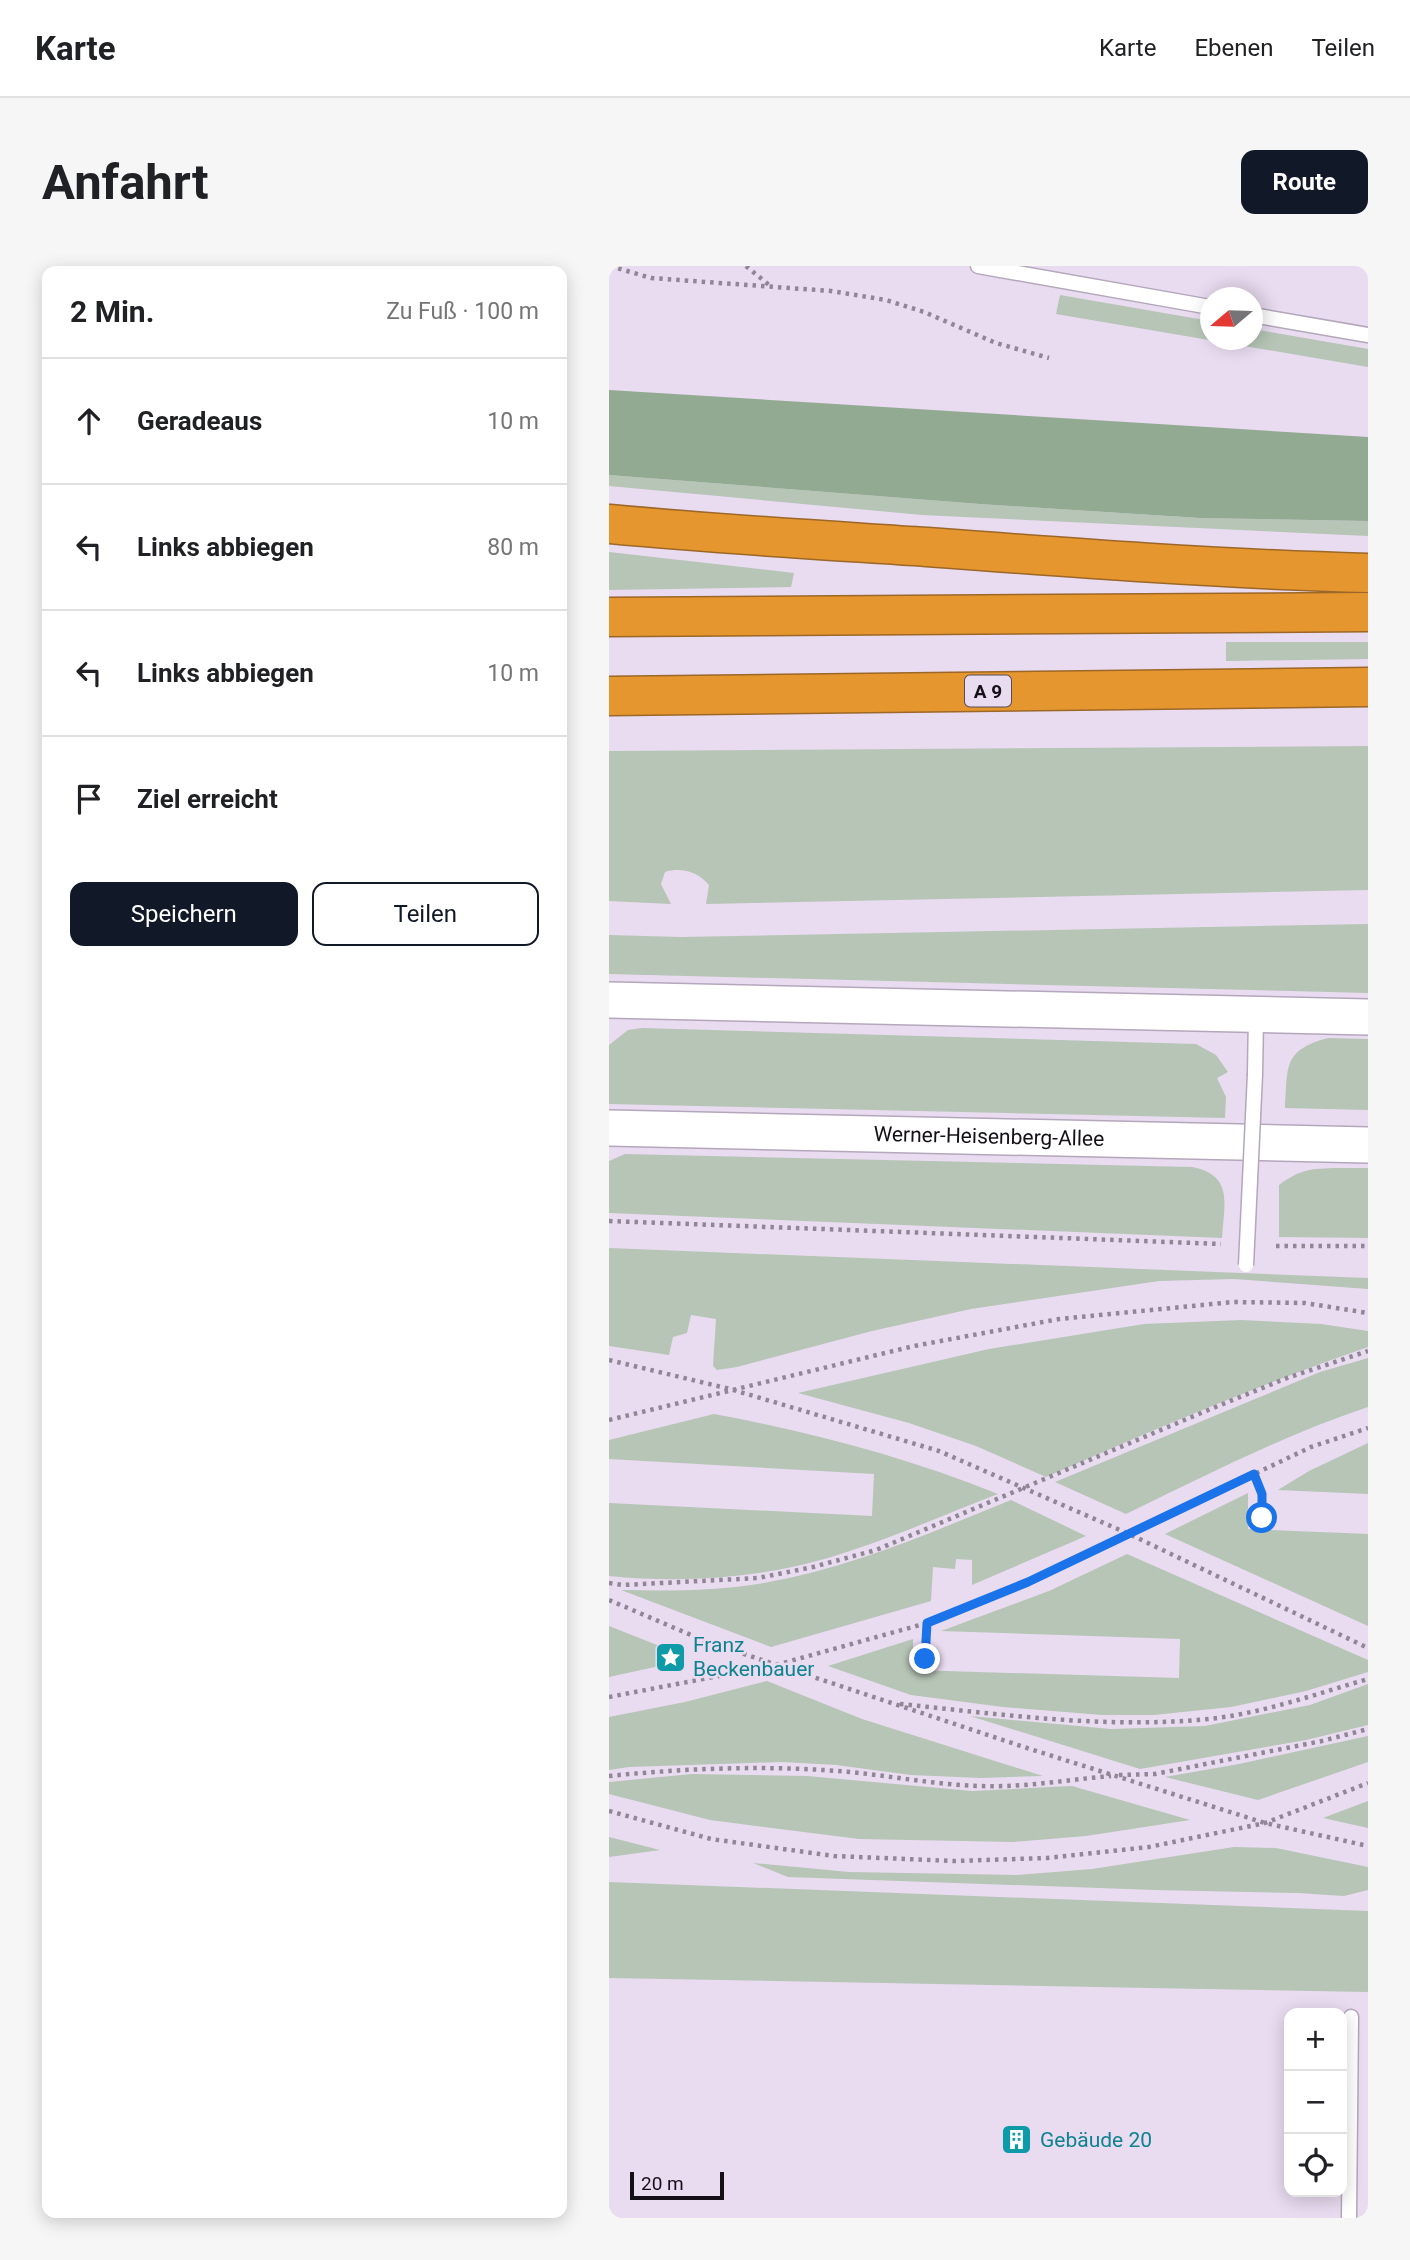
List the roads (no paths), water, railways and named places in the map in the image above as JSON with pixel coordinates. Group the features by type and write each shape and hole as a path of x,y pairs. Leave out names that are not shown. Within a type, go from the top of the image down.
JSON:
{"highway":[{"path":"609,524 744,536 1117,561 1368,573"},
{"path":"609,617 1368,612"},
{"name":"A 9","path":"609,696 1368,687"}],"street":[{"path":"609,1000 1368,1017"},
{"name":"Werner-Heisenberg-Allee","path":"609,1128 1368,1145"}],"lane":[{"path":"978,266 1200,305"},
{"path":"1263,316 1368,335"},
{"path":"1246,1265 1256,1014"},
{"path":"1349,2218 1351,2017"}],"place":[{"name":"Franz Beckenbauer","path":"670,1657"},
{"name":"Gebäude 20","path":"1017,2140"}]}
